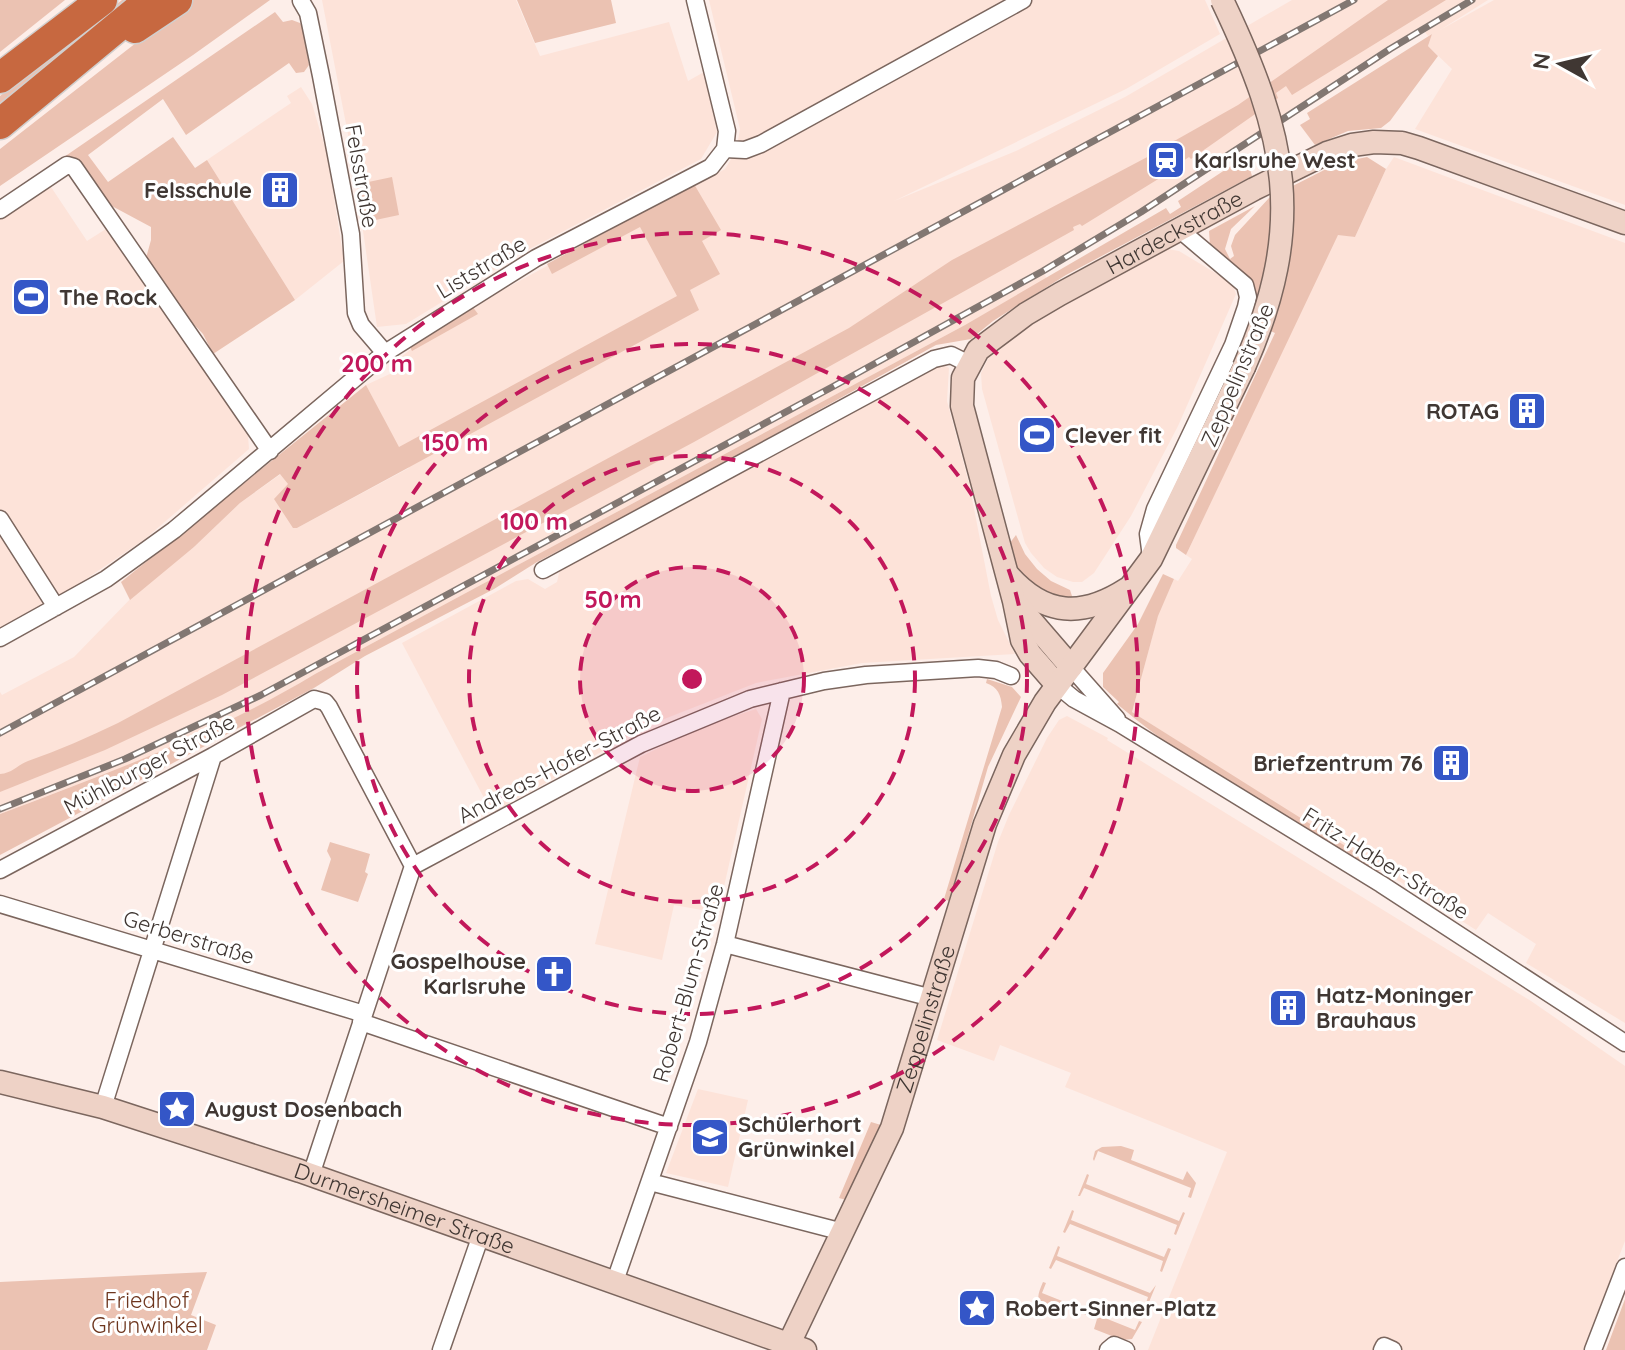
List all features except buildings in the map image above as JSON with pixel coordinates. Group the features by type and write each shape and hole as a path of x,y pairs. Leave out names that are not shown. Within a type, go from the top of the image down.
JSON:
{"highway":[{"path":"0,78 102,0"},
{"path":"0,124 150,0"},
{"path":"103,40 143,25 177,0"}],"street":[{"path":"695,0 727,131 725,149 745,150 1023,0"},
{"name":"Zeppelinstraße","path":"794,1348 843,1232 892,1128 999,785 1032,722 1151,559 1211,437 1266,313 1278,265 1283,218 1281,170 1273,129 1256,77 1222,0"},
{"name":"Felsstraße","path":"301,1 308,13 319,63 351,234 356,313 361,325 385,353"},
{"name":"Hardeckstraße","path":"969,364 978,350 1026,314 1311,160 1352,145 1395,142 1419,148 1625,223"},
{"name":"Liststraße","path":"0,638 106,579 174,530 385,353 536,258 711,167 725,149"},
{"path":"0,210 67,165 74,167 270,451"},
{"name":"Zeppelinstraße","path":"1151,559 1149,528 1233,345 1248,297 1245,285 1180,230"},
{"path":"543,570 934,359 951,355 969,364 963,378 962,406 1022,640 1030,654 1064,676"},
{"path":"0,519 56,607"},
{"path":"1005,572 1040,603 1063,609 1085,608 1106,601 1135,584"},
{"name":"Andreas-Hofer-Straße","path":"413,866 653,738 717,711 782,691 866,675 978,668 1011,676"},
{"name":"Fritz-Haber-Straße","path":"1064,676 1074,699 1381,884 1625,1043"},
{"name":"Robert-Blum-Straße","path":"615,1281 698,1042 725,944 782,691"},
{"name":"Mühlburger Straße","path":"0,870 213,756 309,700 319,699 329,707 413,866"},
{"path":"103,1107 213,756"},
{"path":"311,1175 413,866"},
{"name":"Gerberstraße","path":"0,904 153,949 363,1018 669,1127"},
{"path":"725,944 932,998"},
{"name":"Durmersheimer Straße","path":"0,1082 103,1107 311,1175 615,1281 794,1348"},
{"path":"650,1182 843,1232"},
{"path":"441,1350 481,1235"},
{"path":"1593,1350 1625,1267"},
{"path":"1108,1350 1114,1345 1126,1350"},
{"path":"1382,1350 1384,1346 1393,1350"}],"shaded area":[{"path":"322,0 516,0 540,56 669,22 688,81 704,72 717,132 701,159 520,254 406,324 377,327 352,155"},
{"path":"709,0 1205,0 1220,34 1126,89 894,201 1016,151 1125,97 1292,0 1488,0 1440,30 1494,0 1625,0 1625,205 1415,129 1452,69 1428,46 1432,34 1428,36 1424,31 1143,215 1044,273 1047,279 965,325 315,674 263,705 175,747 0,814 0,692 2,695 74,657 137,592 194,547 240,503 281,474 288,484 297,528 409,468 366,385 405,367 400,358 411,349 501,291 725,169 736,151 740,129"},
{"path":"301,87 312,104 327,154 344,261 295,300 207,160 291,103 287,96"},
{"path":"1394,157 1625,243 1625,1023 1526,963 1536,944 1488,913 1476,930 1132,712 1158,615 1174,579 1178,581 1192,559 1186,555 1338,234 1355,237"},
{"path":"49,184 87,241 109,227 248,436 249,449 145,539 61,596 0,629 0,219"},
{"path":"1162,248 1179,251 1232,283 1236,294 1178,426 1131,516 1094,573 1082,582 1073,582 1057,577 1044,568 1025,543 982,389 981,373 998,348 1037,319"},
{"path":"942,364 949,368 947,401 969,483 991,596 998,620 1015,654 862,663 756,683 649,725 492,813 402,643 516,581 528,579 545,589 557,582 560,569"},
{"path":"756,709 762,719 718,913 674,905 662,960 595,944 640,757 701,727"},
{"name":"Hatz-Moninger Brauhaus","path":"1067,716 1108,738 1531,1001 1625,1066 1625,1241 1583,1350 1148,1350 1227,1152 1065,1087 1071,1073 1000,1045 994,1061 937,1040 998,842 1047,738 1059,720"},
{"name":"Schülerhort Grünwinkel","path":"698,1089 748,1100 728,1187 666,1173"}],"green space":[{"path":"0,0 65,0 0,52"},
{"path":"122,0 130,0 0,103 0,96"},
{"path":"191,0 270,0 0,186 0,149"},
{"path":"517,0 611,0 616,23 535,43"},
{"path":"1388,0 1446,0 1292,95 1286,86 1276,93 1278,98 1191,159 1189,157 1082,226 1073,227 1074,230 694,442 222,695 105,750 0,792 0,774 118,723 849,328 952,260 1153,154 1156,148 1238,105"},
{"path":"275,12 283,22 292,20 303,27 309,65 304,72 296,73 289,63 186,135 163,99 88,155 108,182 173,137 195,168 207,160 295,300 213,354 203,334 183,313 146,258 151,227 110,205 76,160 64,157"},
{"path":"1432,34 1428,46 1438,56 1390,121 1381,128 1348,131 1315,145 1300,125 1310,119 1307,113"},
{"path":"1246,156 1252,176 1066,275 993,321 971,339 936,345 537,562 494,589 365,656 314,688 0,855 0,814 161,751 277,696 965,325 1166,208 1170,214 1181,207 1178,201"},
{"path":"1367,157 1386,169 1355,237 1338,235 1186,555 1176,545 1275,333 1248,321 1256,298 1253,282 1210,246 1209,231 1255,206 1231,229 1225,249 1230,259 1234,256 1231,246 1235,235 1269,198 1338,163"},
{"path":"392,177 399,215 366,222 359,184"},
{"path":"694,184 721,230 702,241 720,274 690,290 699,310 297,528 293,528 274,499 288,484 280,474 240,503 194,547 130,600 121,582 366,385 399,447 677,296 640,227 552,274 547,264"},
{"path":"472,306 478,314 412,351 410,347"},
{"path":"1016,535 1037,569 1051,581 1070,590 1074,602 1046,598 1016,567 1009,544"},
{"path":"1163,574 1174,579 1158,616 1132,712 1382,869 1376,872 1210,772 1147,728 1117,704 1119,702 1103,687 1103,673 1138,624"},
{"path":"987,679 1012,687 1021,697 988,767 949,901 944,899 1002,707 998,692 986,683"},
{"path":"330,842 370,854 365,872 368,874 358,902 321,890 331,859 327,851"},
{"path":"871,1122 881,1125 846,1200 839,1198"},
{"path":"1121,1146 1134,1150 1131,1160 1183,1180 1187,1171 1196,1183 1191,1198 1188,1197 1191,1188 1098,1151 1094,1161 1095,1151 1102,1147"},
{"path":"1087,1174 1086,1184 1179,1221 1185,1213 1176,1235 1177,1225 1084,1188 1078,1196"},
{"path":"1072,1210 1071,1220 1164,1257 1168,1248 1171,1249 1162,1272 1163,1261 1070,1224 1063,1232"},
{"path":"1058,1246 1057,1256 1150,1293 1156,1285 1147,1307 1148,1297 1056,1260 1049,1268"},
{"name":"Friedhof Grünwinkel","path":"207,1272 191,1315 216,1325 207,1350 0,1350 0,1282"},
{"path":"1043,1282 1046,1283 1042,1293 1135,1330 1139,1321 1142,1322 1132,1339 1122,1340 1094,1329 1097,1319 1051,1301 1047,1310 1043,1307 1038,1298"},
{"path":"1625,1299 1625,1350 1606,1350"}],"railway":[{"path":"0,733 1354,0"},
{"path":"0,809 125,759 261,695 834,386 1043,271 1141,212 1390,49 1472,0"}],"place":[{"name":"Karlsruhe West","path":"1166,160"},
{"name":"Felsschule","path":"280,190"},
{"name":"The Rock","path":"31,297"},
{"name":"ROTAG","path":"1527,411"},
{"name":"Clever fit","path":"1037,435"},
{"name":"Briefzentrum 76","path":"1451,763"},
{"name":"Gospelhouse Karlsruhe","path":"554,974"},
{"name":"Hatz-Moninger Brauhaus","path":"1288,1008"},
{"name":"August Dosenbach","path":"177,1109"},
{"name":"Schülerhort Grünwinkel","path":"710,1137"},
{"name":"Robert-Sinner-Platz","path":"977,1308"}]}
